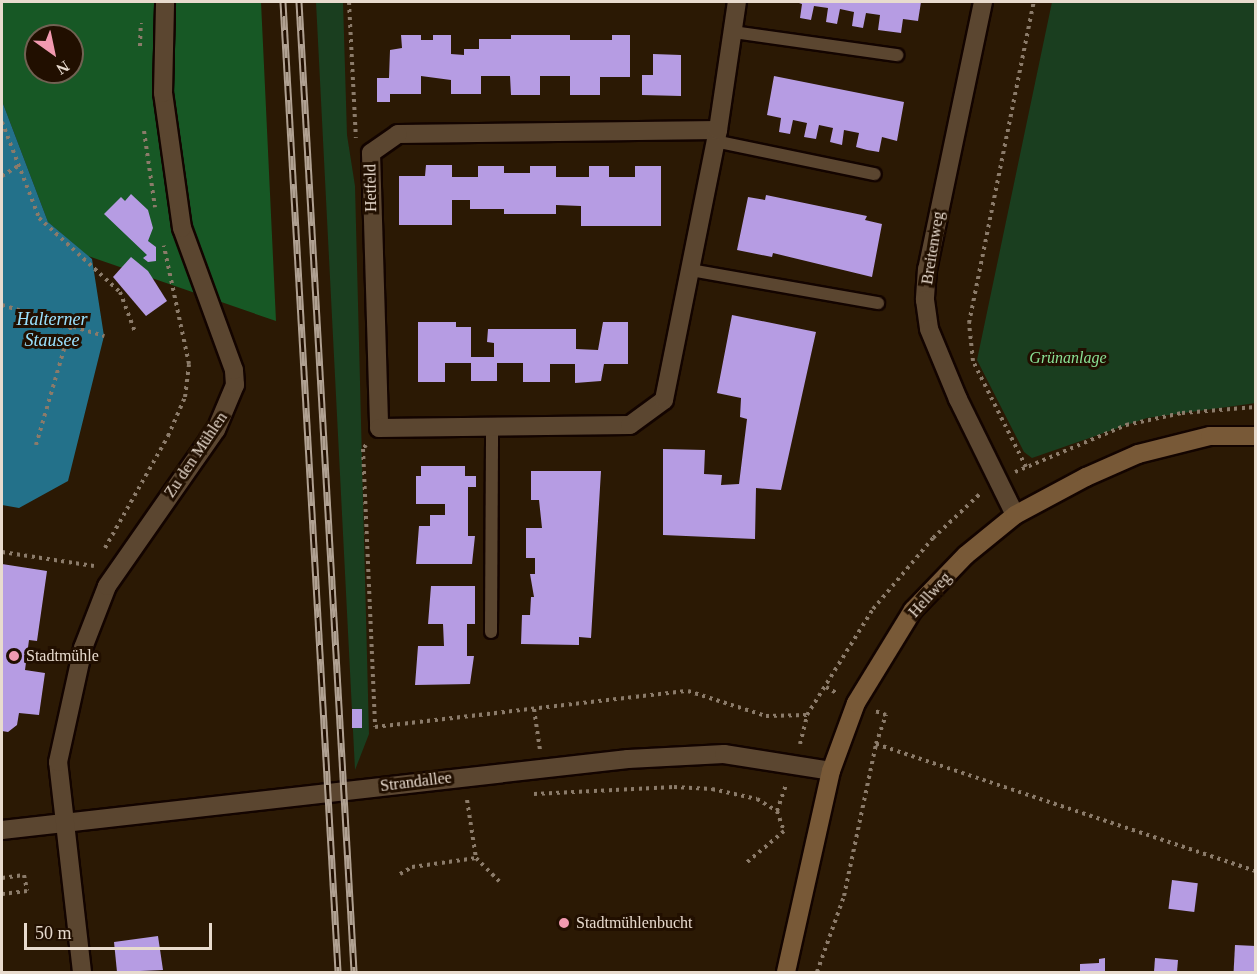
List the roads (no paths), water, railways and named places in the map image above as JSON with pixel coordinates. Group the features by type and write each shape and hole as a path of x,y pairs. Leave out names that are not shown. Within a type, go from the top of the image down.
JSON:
{"street":[{"name":"Zu den Mühlen","path":"82,972 63,823 58,762 83,648 94,616 129,550 216,430 235,385 234,370 182,228 163,93 165,2"},
{"path":"492,426 630,425 664,400 717,136 737,2"},
{"name":"Breitenweg","path":"983,2 927,269 925,300 929,328 1016,515"},
{"name":"Hetfeld","path":"492,426 380,428 371,153 398,134 717,136"},
{"name":"Hellweg","path":"786,972 831,771 856,703 913,610 966,555 1016,515 1138,454 1210,436 1256,436"},
{"name":"Strandallee","path":"2,830 543,766 724,754 795,763 831,771"}],"lane":[{"path":"733,32 897,55"},
{"path":"717,136 875,174"},
{"path":"690,270 878,303"},
{"path":"491,632 492,426"}],"water":[{"name":"Halterner Stausee","path":"2,101 48,222 92,259 104,336 68,481 19,508 2,505"}],"railway":[{"path":"283,2 338,972"},
{"path":"299,2 354,972"}],"place":[{"name":"Stadtmühle","path":"14,656"},
{"name":"Stadtmühlenbucht","path":"564,923"}],"park label":[{"name":"Grünanlage","path":"1068,358"}]}
